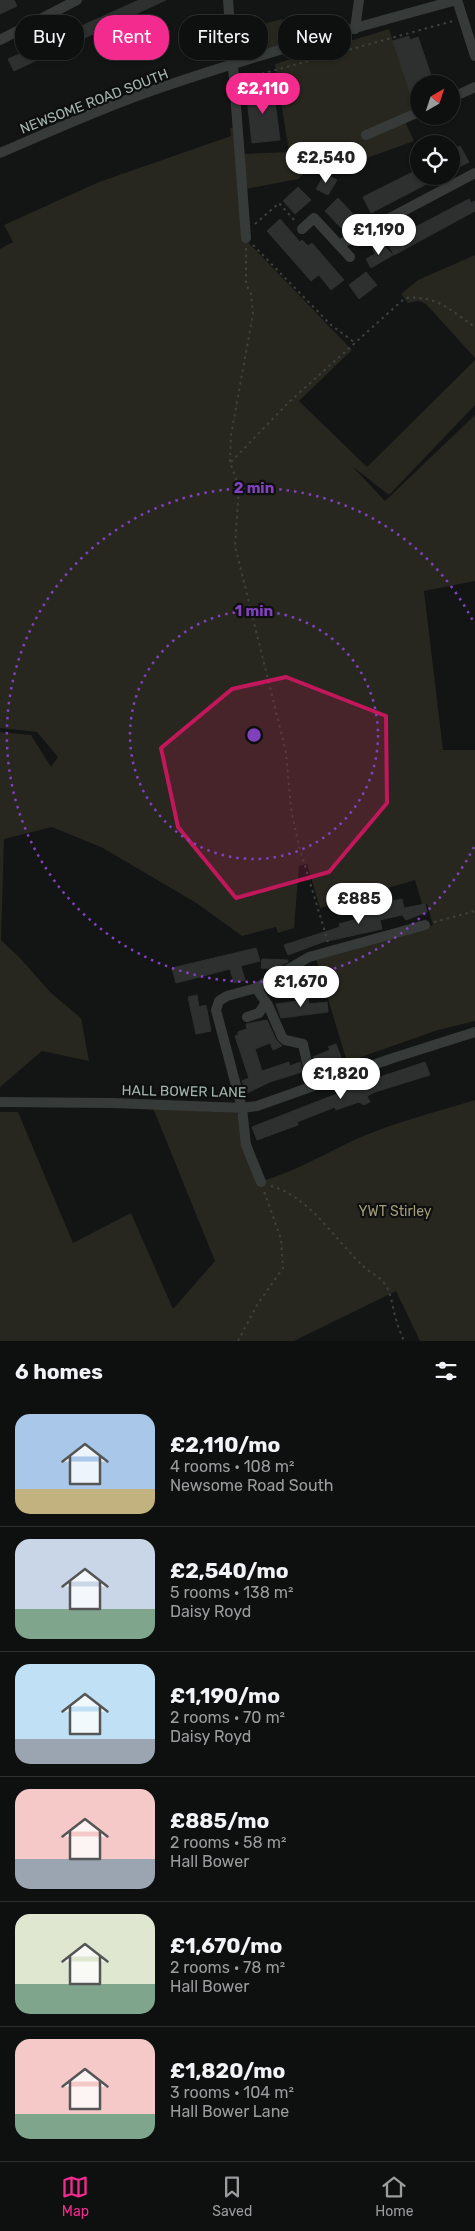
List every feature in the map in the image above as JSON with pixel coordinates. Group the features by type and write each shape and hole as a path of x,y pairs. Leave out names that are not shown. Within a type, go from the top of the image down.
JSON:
{"street":[{"path":"0,40 77,0"},
{"path":"228,0 229,15"},
{"path":"354,28 359,0"},
{"path":"457,0 475,56"},
{"name":"NEWSOME ROAD SOUTH","path":"268,54 457,0"},
{"path":"232,60 241,152 246,235"},
{"name":"NEWSOME ROAD SOUTH","path":"0,153 148,92 249,60"},
{"path":"460,94 475,88"},
{"path":"366,135 410,116"},
{"path":"339,245 475,173"},
{"path":"302,229 314,218 350,257"},
{"path":"261,1182 246,1145 242,1108 216,1010 219,1001 227,996 256,988 309,957 425,925"},
{"path":"256,988 266,1002 282,1037 285,1040 303,1044 312,1086"},
{"path":"247,1016 259,1014 266,1002"},
{"name":"HALL BOWER LANE","path":"0,1102 242,1108 257,1106 312,1086 475,1033"}],"path":[{"path":"241,80 463,19"},
{"path":"302,229 278,204 246,235 246,284 251,294 253,314 231,435 230,462 239,488 236,546 286,752 291,809 299,846 331,950"},
{"path":"246,235 331,325 355,342"},
{"path":"230,462 289,402 405,298 416,297 437,301 475,327"},
{"path":"425,925 475,911"},
{"path":"238,1341 257,1305 282,1268 281,1239 261,1182"},
{"path":"261,1182 282,1189 294,1197 326,1225 364,1267 384,1282 390,1292 404,1341"}],"highlighted area":[{"path":"286,677 386,716 387,803 329,872 236,898 178,827 161,748 232,689"}],"green space":[{"path":"278,20 278,46 268,48 268,23"},
{"path":"389,29 410,90 410,114 403,117 411,135 410,142 342,167 329,150 298,179 246,189 244,154 289,152 275,64 288,60 351,60 351,41"},
{"path":"237,127 244,238 352,350 299,401 367,467 475,360 475,405 389,495 352,466 385,501 475,415 475,581 424,591 443,750 475,750 475,1021 438,1030 347,1062 316,959 433,925 427,904 422,904 415,880 320,908 307,864 299,866 294,928 278,933 276,927 242,936 198,904 103,848 52,827 4,839 1,940 51,993 81,1018 89,1061 42,1051 0,1087 0,732 31,735 51,767 58,757 37,732 0,728 0,249 13,242 4,225 99,182 231,136 230,128"},
{"path":"475,255 475,358 426,304 419,301 408,303 401,294 418,280"},
{"name":"YWT Stirley","path":"475,1100 475,1341 420,1341 396,1291 294,1341 0,1341 0,1112 18,1112 73,1243 131,1213 173,1309 215,1261 153,1108 237,1113 258,1182 295,1169 383,1128"}],"building":[{"path":"0,0 14,0 17,6 0,14"},
{"path":"139,0 166,0 134,15 106,15"},
{"path":"94,20 94,34 84,38 84,25"},
{"path":"409,36 410,40 418,37 431,75 410,75 410,92 393,41"},
{"path":"15,56 15,60 38,60 14,71 8,59"},
{"path":"273,87 280,140 252,143 246,89"},
{"path":"460,146 469,162 460,166"},
{"path":"325,174 337,180 328,195 316,189"},
{"path":"410,174 410,185 425,185 371,213 363,197"},
{"path":"298,187 311,200 295,214 283,201"},
{"path":"338,198 354,215 341,228 325,211"},
{"path":"469,199 471,203 475,201 475,211 394,255 387,242"},
{"path":"280,219 300,242 302,240 308,246 312,243 344,280 331,290 319,275 311,281 267,231"},
{"path":"382,244 393,255 371,268 366,259 375,254 373,249"},
{"path":"366,272 377,285 359,299 349,285"},
{"path":"402,899 404,908 425,904 427,912 406,920 402,915 380,920 382,929 323,942 288,955 284,945 340,927 339,924 365,917 364,914 383,909 382,903"},
{"path":"256,948 260,961 241,966 245,980 234,983 230,969 176,983 172,968"},
{"path":"262,959 288,960 288,962 275,969 261,968"},
{"path":"197,995 199,1007 206,1005 211,1031 196,1034 188,997"},
{"path":"308,996 309,1004 327,1002 328,1012 281,1018 276,1004 298,1001 297,998"},
{"path":"267,1020 276,1040 282,1046 273,1050 270,1043 255,1049 262,1071 289,1062 290,1066 300,1062 302,1072 270,1082 247,1093 242,1081 249,1078 235,1036 238,1035 238,1032 247,1029 246,1024"},
{"path":"336,1044 341,1057 315,1068 313,1057 330,1050 328,1047"},
{"path":"425,1062 430,1075 375,1092 367,1096 370,1102 364,1105 359,1102 336,1110 335,1107 297,1122 298,1125 257,1140 252,1127 380,1077"}]}
